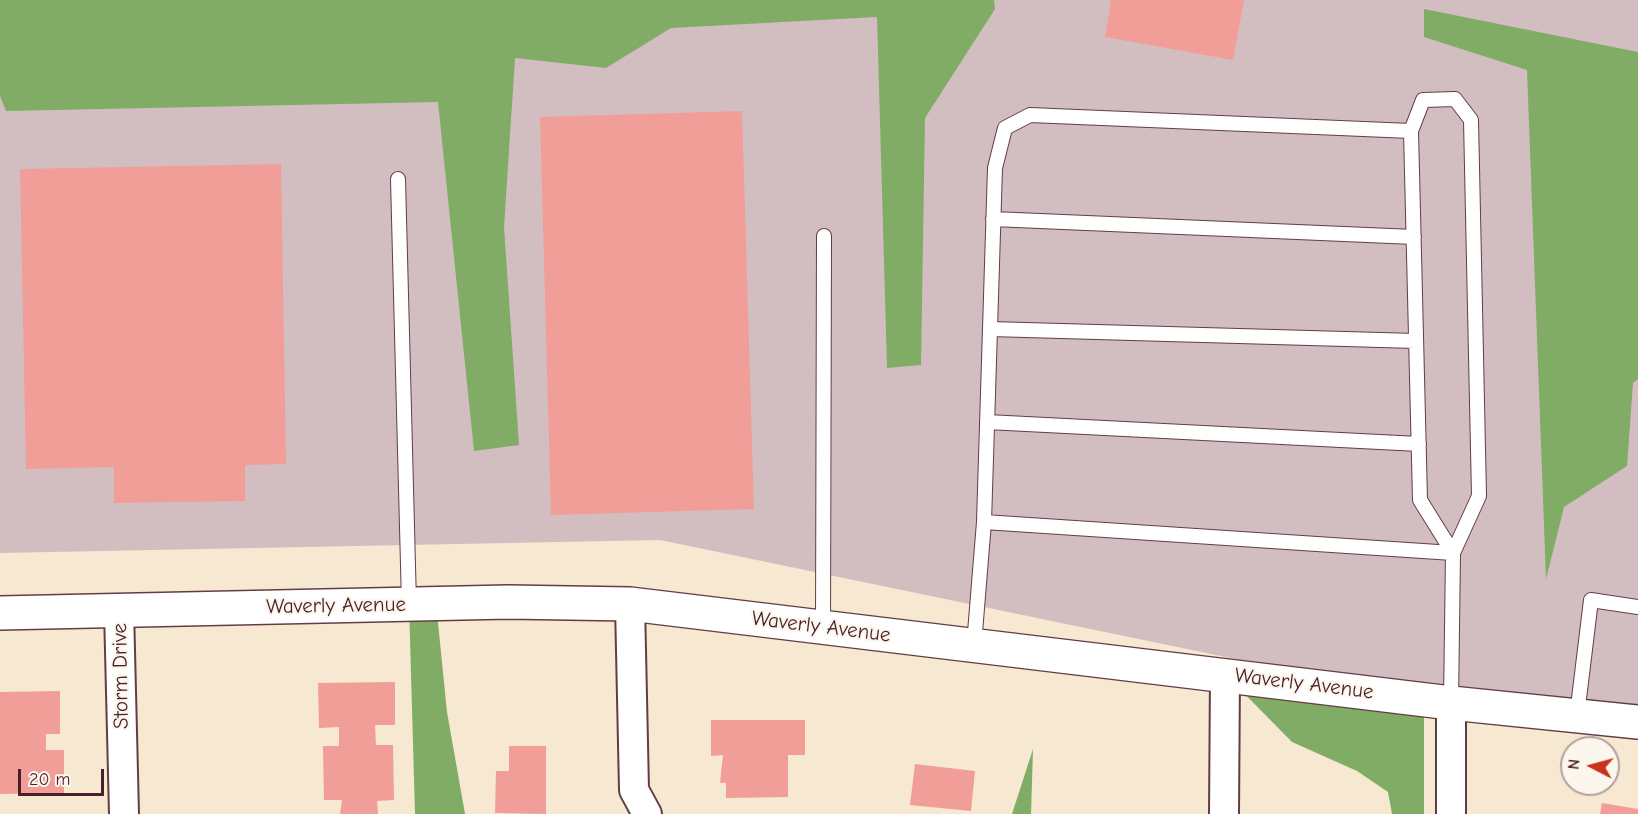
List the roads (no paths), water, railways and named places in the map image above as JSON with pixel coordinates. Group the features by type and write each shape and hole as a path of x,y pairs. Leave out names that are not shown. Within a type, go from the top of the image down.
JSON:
{"street":[{"name":"Waverly Avenue","path":"0,613 571,601 630,604 1452,703 1638,722"},
{"path":"630,604 634,806"},
{"name":"Storm Drive","path":"119,610 124,814"},
{"path":"1224,814 1225,674"},
{"path":"1451,814 1452,703"}],"lane":[{"path":"1452,553 1420,500 1411,131 1423,100 1455,99 1471,120 1479,496 1452,553 1452,703"},
{"path":"974,645 984,522 995,168 1005,128 1030,115 1411,131"},
{"path":"398,180 410,604"},
{"path":"993,219 1414,237"},
{"path":"823,627 824,236"},
{"path":"990,329 1416,341"},
{"path":"987,422 1419,444"},
{"path":"984,522 1452,553"},
{"path":"1577,715 1591,600 1638,607"}]}
